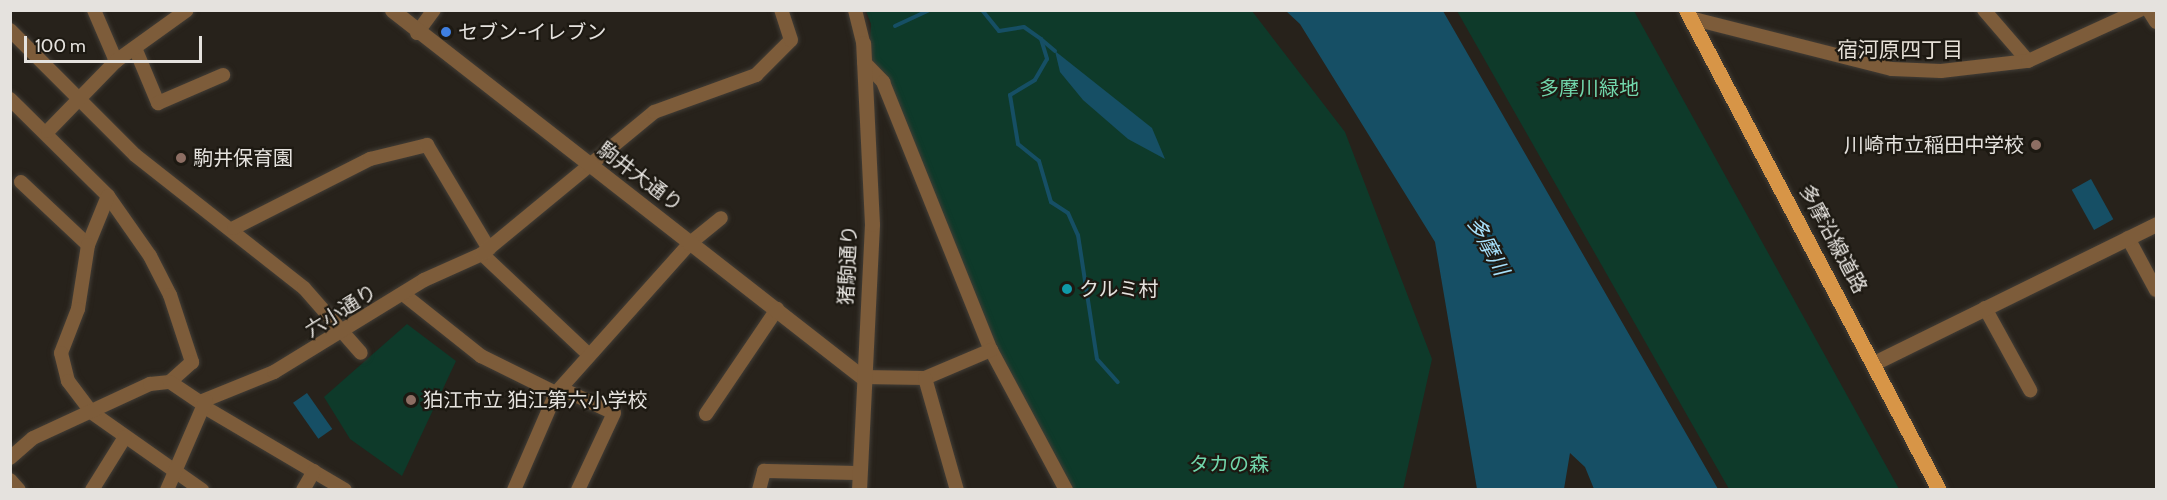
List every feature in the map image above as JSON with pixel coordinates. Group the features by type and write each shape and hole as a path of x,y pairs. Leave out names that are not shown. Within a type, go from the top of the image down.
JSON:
{"main road":[{"name":"多摩沿線道路","path":"1688,14 1939,489"}],"street":[{"path":"94,10 116,61"},
{"path":"48,131 116,61 187,10"},
{"name":"駒井大通り","path":"392,10 417,33 691,242 862,377"},
{"path":"417,33 434,10"},
{"name":"六小通り","path":"206,404 344,334 403,294 485,252 591,167 654,112 756,75 790,40 781,10"},
{"path":"855,10 863,43"},
{"path":"1984,10 2028,61"},
{"path":"1688,14 1892,69 1982,70 2028,61 2140,10"},
{"path":"2149,10 2157,21"},
{"path":"10,30 135,155 234,228 304,288 361,353"},
{"name":"猪駒通り","path":"859,489 862,377 872,224 863,43"},
{"path":"135,48 158,103 223,75"},
{"path":"864,62 883,82 991,350 1066,489"},
{"path":"10,99 48,131 108,196 150,256 172,303 192,362 170,382 150,384 33,438 10,458"},
{"path":"234,228 370,159 427,145 485,252 587,353"},
{"path":"21,182 88,245"},
{"path":"108,196 88,245 78,309 61,353 68,381 91,412 202,489"},
{"path":"514,489 559,391 587,353 691,242 721,218"},
{"path":"1874,363 2157,224"},
{"path":"2128,238 2157,290"},
{"path":"403,294 481,356 614,413 578,489"},
{"path":"1985,308 2030,390"},
{"path":"706,414 777,309"},
{"path":"862,377 925,378 991,350"},
{"path":"925,378 957,489"},
{"path":"170,382 345,489"},
{"path":"167,489 178,473 206,404"},
{"path":"92,489 125,437"},
{"path":"303,489 314,471"},
{"path":"759,489 764,471 860,473"},
{"path":"10,480 19,489"}],"green space":[{"name":"タカの森","path":"866,11 1252,11 1345,132 1432,359 1403,489 1072,489 1005,373 869,60 871,24"},
{"name":"多摩川緑地","path":"1457,11 1634,11 1899,489 1729,489"},
{"path":"407,324 456,361 402,476 350,439 324,397"}],"water":[{"name":"多摩川","path":"1286,11 1443,11 1718,489 1594,489 1585,467 1570,453 1564,489 1477,489 1435,242 1300,24"},
{"path":"1055,51 1152,128 1165,159 1128,139 1083,100 1060,72"},
{"path":"2091,179 2113,219 2094,230 2072,190"},
{"path":"307,393 332,429 318,439 293,403"}],"waterway":[{"path":"895,26 929,10"},
{"path":"982,10 999,31 1024,27 1041,39 1047,59 1035,80 1010,95 1018,144 1039,161 1051,202 1068,213 1078,235 1097,359 1118,382"},
{"path":"1042,40 1055,51"}],"place":[{"name":"セブン-イレブン","path":"446,32"},
{"name":"川崎市立稲田中学校","path":"2036,145"},
{"name":"駒井保育園","path":"181,158"},
{"name":"クルミ村","path":"1067,289"},
{"name":"狛江市立 狛江第六小学校","path":"411,400"}],"district":[{"name":"宿河原四丁目","path":"1900,50"}]}
